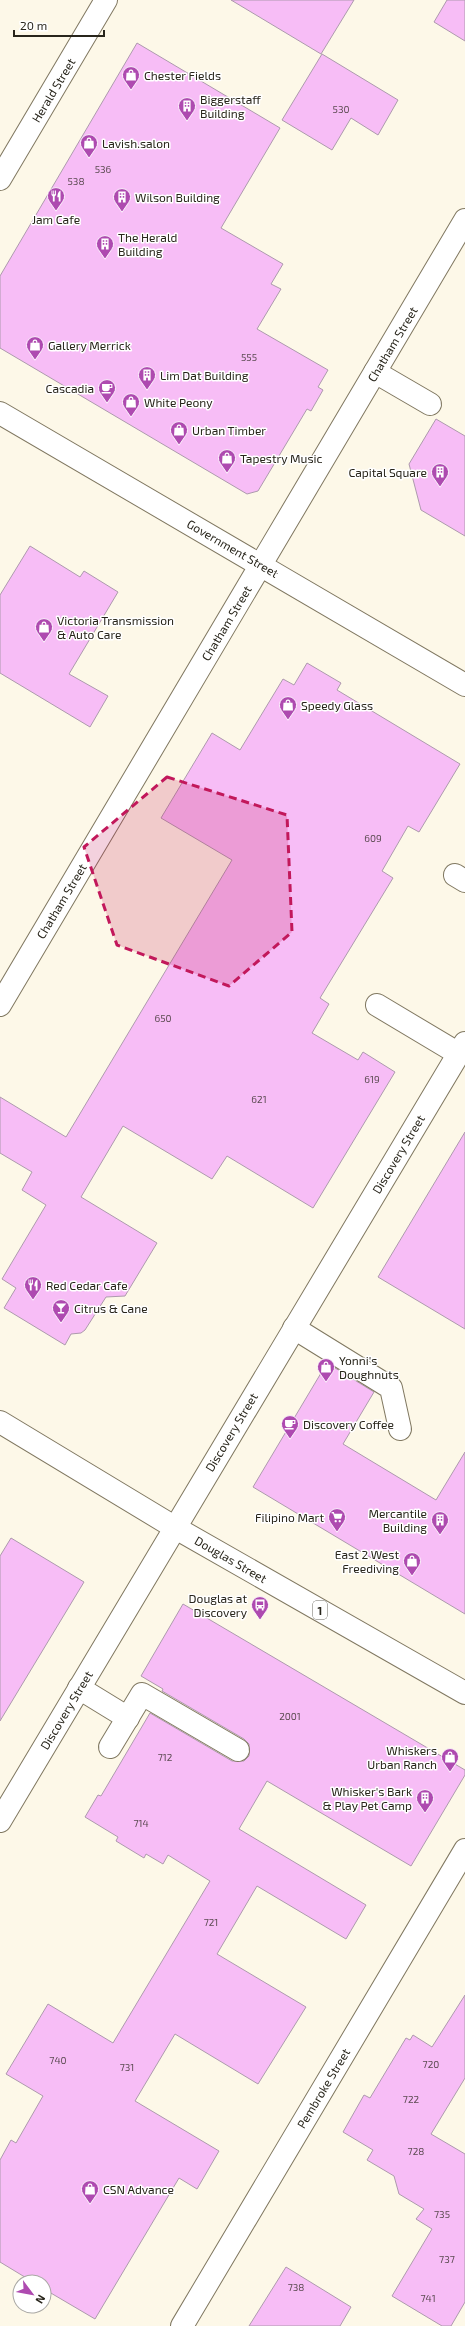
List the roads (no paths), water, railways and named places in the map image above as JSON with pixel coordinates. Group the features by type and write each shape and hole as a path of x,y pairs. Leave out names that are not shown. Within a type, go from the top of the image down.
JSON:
{"street":[{"name":"Herald Street","path":"0,179 106,0"},
{"name":"Chatham Street","path":"0,1005 375,372 458,247 465,220"},
{"path":"375,372 430,404"},
{"name":"Government Street","path":"0,413 465,685"},
{"path":"377,1004 462,1048"},
{"name":"Discovery Street","path":"0,1821 174,1527 462,1048"},
{"path":"294,1328 391,1388 400,1429"},
{"name":"Douglas Street","path":"0,1422 174,1527 465,1693"},
{"path":"79,1688 128,1718"},
{"path":"110,1747 142,1694 238,1750"},
{"name":"Pembroke Street","path":"182,2326 465,1850"}],"place":[{"name":"Chester Fields","path":"131,90"},
{"name":"Biggerstaff Building","path":"187,121"},
{"name":"Lavish.salon","path":"89,158"},
{"name":"Jam Cafe","path":"56,211"},
{"name":"Wilson Building","path":"122,212"},
{"name":"The Herald Building","path":"105,259"},
{"name":"Gallery Merrick","path":"35,360"},
{"name":"Lim Dat Building","path":"147,390"},
{"name":"Cascadia","path":"107,403"},
{"name":"White Peony","path":"131,417"},
{"name":"Urban Timber","path":"179,445"},
{"name":"Tapestry Music","path":"227,473"},
{"name":"Capital Square","path":"440,487"},
{"name":"Victoria Transmission & Auto Care","path":"44,642"},
{"name":"Speedy Glass","path":"288,720"},
{"name":"Red Cedar Cafe","path":"33,1300"},
{"name":"Citrus & Cane","path":"61,1323"},
{"name":"Yonni's Doughnuts","path":"326,1382"},
{"name":"Discovery Coffee","path":"290,1439"},
{"name":"Filipino Mart","path":"337,1532"},
{"name":"Mercantile Building","path":"440,1535"},
{"name":"East 2 West Freediving","path":"412,1576"},
{"name":"Douglas at Discovery","path":"260,1620"},
{"name":"Whiskers Urban Ranch","path":"450,1772"},
{"name":"Whisker's Bark & Play Pet Camp","path":"425,1813"},
{"name":"CSN Advance","path":"90,2204"}]}
